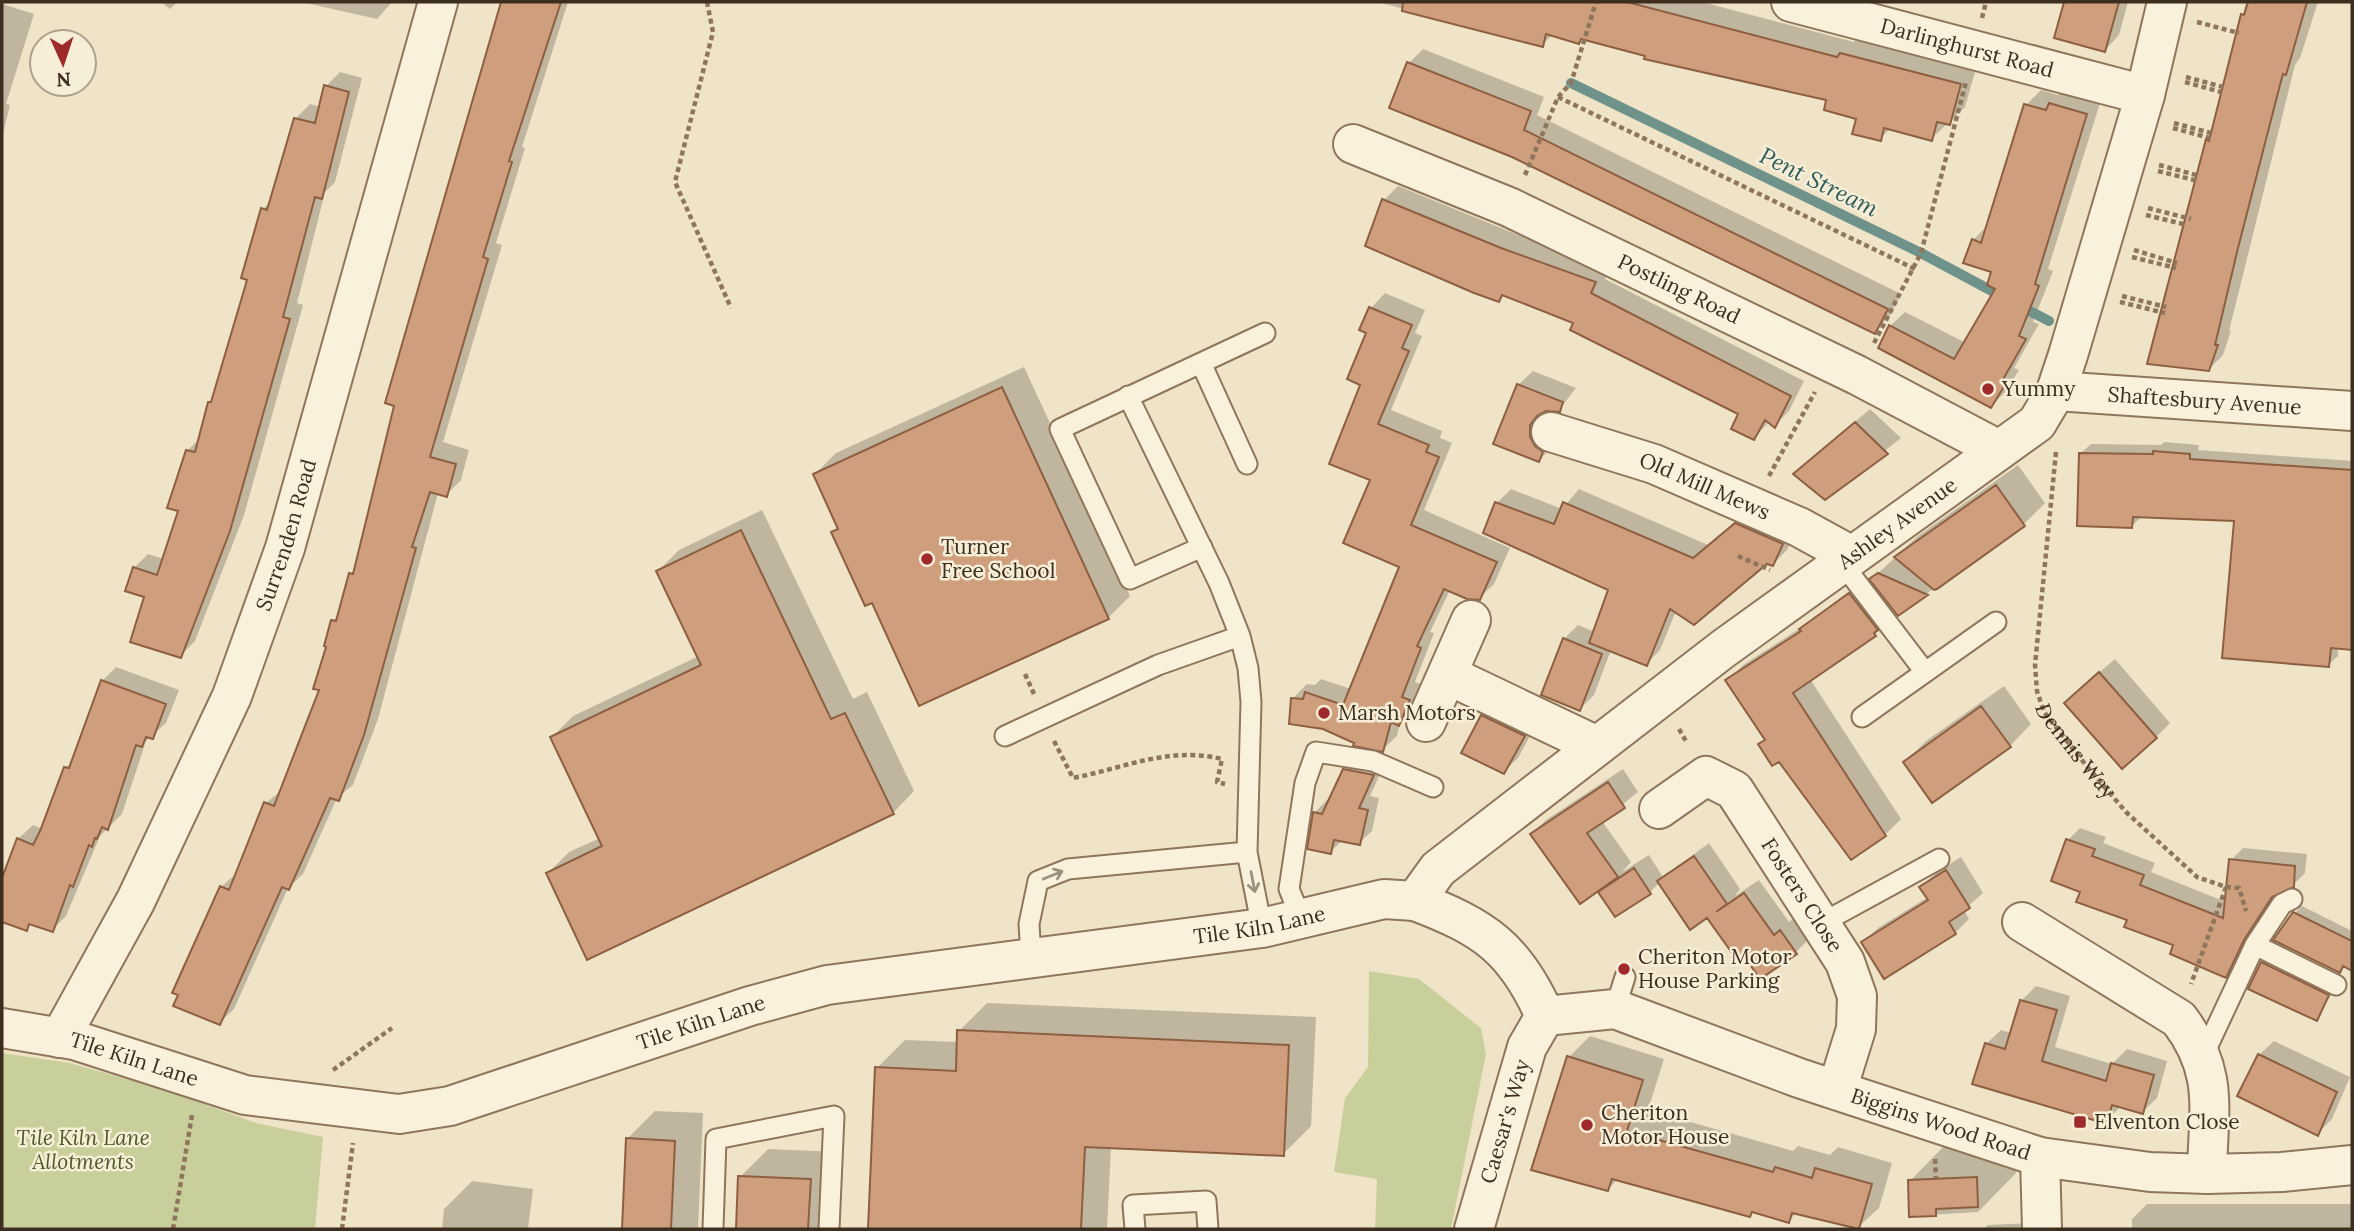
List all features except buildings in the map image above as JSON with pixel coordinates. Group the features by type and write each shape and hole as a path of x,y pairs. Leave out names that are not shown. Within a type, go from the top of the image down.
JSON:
{"street":[{"name":"Surrenden Road","path":"60,1038 142,888 232,696 285,548 438,2"},
{"name":"Darlinghurst Road","path":"1791,2 2145,95"},
{"path":"2047,407 2145,95 2177,10"},
{"name":"Postling Road","path":"1353,144 1509,207 1857,375 1999,450"},
{"name":"Shaftesbury Avenue","path":"2047,407 2352,411"},
{"name":"Ashley Avenue","path":"1415,901 1437,869 1723,649 1999,450 2047,407"},
{"name":"Old Mill Mews","path":"1551,432 1654,464 1754,506 1847,559"},
{"path":"1426,722 1471,620"},
{"path":"1448,675 1597,746"},
{"name":"Fosters Close","path":"1659,809 1706,776 1734,790 1821,924 1845,962 1857,996 1856,1029 1837,1090"},
{"name":"Tile Kiln Lane","path":"2,1028 60,1038 245,1095 354,1111 399,1114 450,1106 750,1006 827,985 1031,956 1262,928 1301,921 1384,899 1415,901 1451,915 1501,947 1528,978 1545,1016"},
{"path":"2022,922 2179,1019 2203,1056 2209,1077 2207,1174"},
{"name":"Biggins Wood Road","path":"1545,1016 1620,993 1837,1090 2040,1157 2150,1172 2207,1174 2282,1172 2352,1165"},
{"name":"Caesar's Way","path":"1474,1229 1527,1047 1545,1016"},
{"path":"2040,1157 2042,1229"}],"lane":[{"path":"1202,547 1130,579 1060,429 1265,333"},
{"path":"1201,363 1247,464"},
{"path":"1128,396 1202,547 1240,636 1248,668 1251,702 1247,852 1262,928"},
{"path":"1847,559 1925,672"},
{"path":"1862,718 1996,622"},
{"path":"1005,736 1158,665 1240,636"},
{"path":"1301,921 1289,889 1305,783 1316,752 1373,761 1433,787"},
{"path":"1031,956 1029,924 1038,881 1068,869 1247,852"},
{"path":"1821,924 1939,859"},
{"path":"2203,1056 2255,945 2282,904 2292,899"},
{"path":"2255,945 2336,985"},
{"path":"713,1229 716,1139 834,1116 829,1229"},
{"path":"1135,1229 1133,1205 1206,1201 1208,1229"}],"path":[{"path":"707,2 713,32 676,182 732,308"},
{"path":"1509,207 1558,97 1571,83 1597,2"},
{"path":"2177,10 2239,33"},
{"path":"1869,352 1915,269 1968,71"},
{"path":"2184,79 2222,90"},
{"path":"1558,97 1915,269"},
{"path":"2172,125 2211,135"},
{"path":"2147,165 2199,178"},
{"path":"2137,205 2191,219"},
{"path":"2135,213 2187,225"},
{"path":"2124,255 2176,265 2126,248"},
{"path":"2113,297 2165,310"},
{"path":"1754,506 1820,382"},
{"name":"Dennis Way","path":"2047,407 2056,449 2035,665 2037,691 2044,712 2126,812 2197,877 2226,887 2179,1019"},
{"path":"1025,674 1073,778 1144,760 1192,752 1222,759 1217,782 1249,792"},
{"path":"330,1072 392,1028"},
{"path":"173,1229 199,1080"},
{"path":"342,1229 354,1111"}],"green space":[{"path":"1369,971 1419,979 1481,1028 1486,1054 1451,1229 1375,1229 1377,1179 1334,1172 1345,1098 1368,1067"},
{"name":"Tile Kiln Lane Allotments","path":"2,1053 70,1063 172,1092 256,1123 323,1137 315,1229 2,1229"}],"waterway":[{"name":"Pent Stream","path":"1571,83 1921,253 2005,298"},
{"name":"Pent Stream","path":"2018,305 2049,321"}],"place":[{"name":"Yummy","path":"1988,389"},
{"name":"Turner Free School","path":"927,559"},
{"name":"Marsh Motors","path":"1324,713"},
{"name":"Cheriton Motor House Parking","path":"1624,969"},
{"name":"Elventon Close","path":"2080,1122"},
{"name":"Cheriton Motor House","path":"1587,1125"}]}
